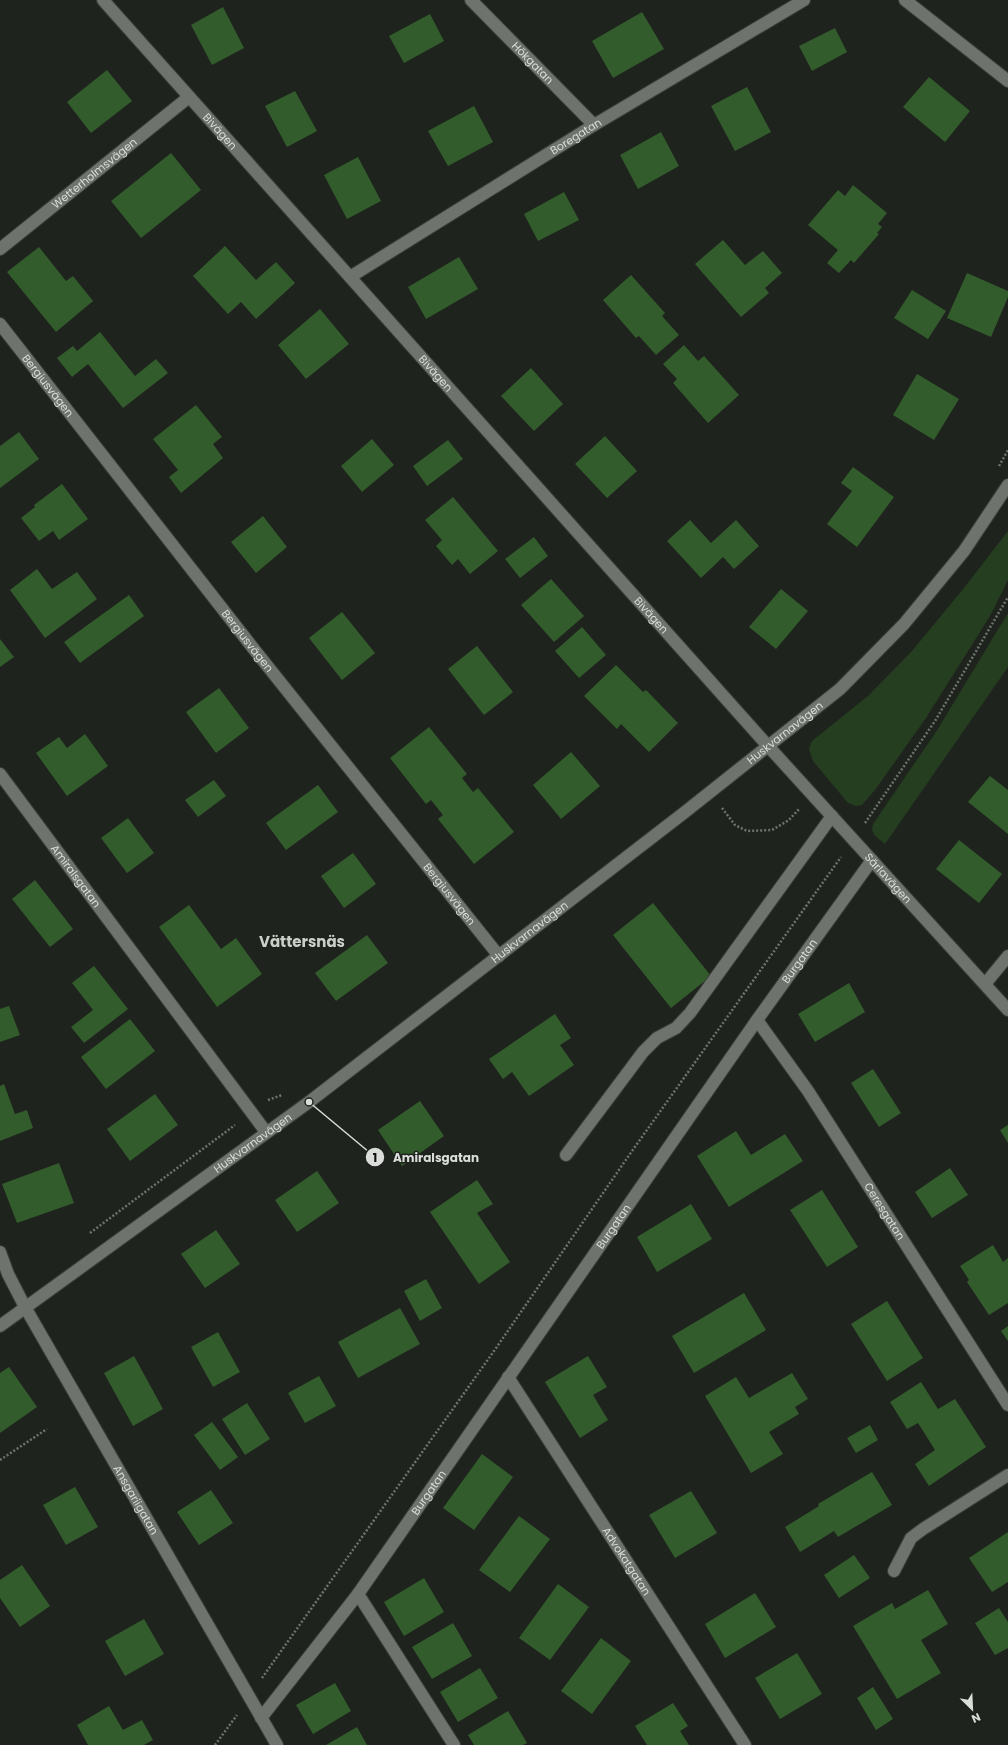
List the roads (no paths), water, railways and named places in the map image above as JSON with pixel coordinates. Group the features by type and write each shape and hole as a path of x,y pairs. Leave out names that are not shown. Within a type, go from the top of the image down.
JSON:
{"street":[{"name":"Bivägen","path":"103,0 768,746"},
{"name":"Hökgatan","path":"470,0 594,125"},
{"name":"Boregatan","path":"350,277 594,125 804,0"},
{"path":"905,0 1008,81"},
{"name":"Wetterholmsvägen","path":"0,249 190,97"},
{"name":"Bergiusvägen","path":"0,324 253,648 499,956"},
{"name":"Huskvarnavägen","path":"0,1326 309,1102 499,956 840,689 904,624 964,551 1008,485"},
{"name":"Särlavägen","path":"768,746 1008,1010"},
{"name":"Amiralsgatan","path":"0,774 266,1132"},
{"path":"566,1155 643,1052 657,1038 676,1028 690,1012 832,816"},
{"name":"Burgatan","path":"261,1718 358,1594 508,1377 872,860"},
{"path":"985,984 1008,956"},
{"name":"Ceresgatan","path":"758,1020 808,1091 1008,1405"},
{"name":"Ansgariigatan","path":"0,1252 8,1274 25,1308 277,1745"},
{"name":"Advokatgatan","path":"508,1377 745,1745"},
{"path":"894,1571 911,1538 923,1528 1008,1474"},
{"path":"358,1594 454,1745"}],"place":[{"name":"Amiralsgatan","path":"309,1102"}],"district":[{"name":"Vättersnäs","path":"302,941"}]}
